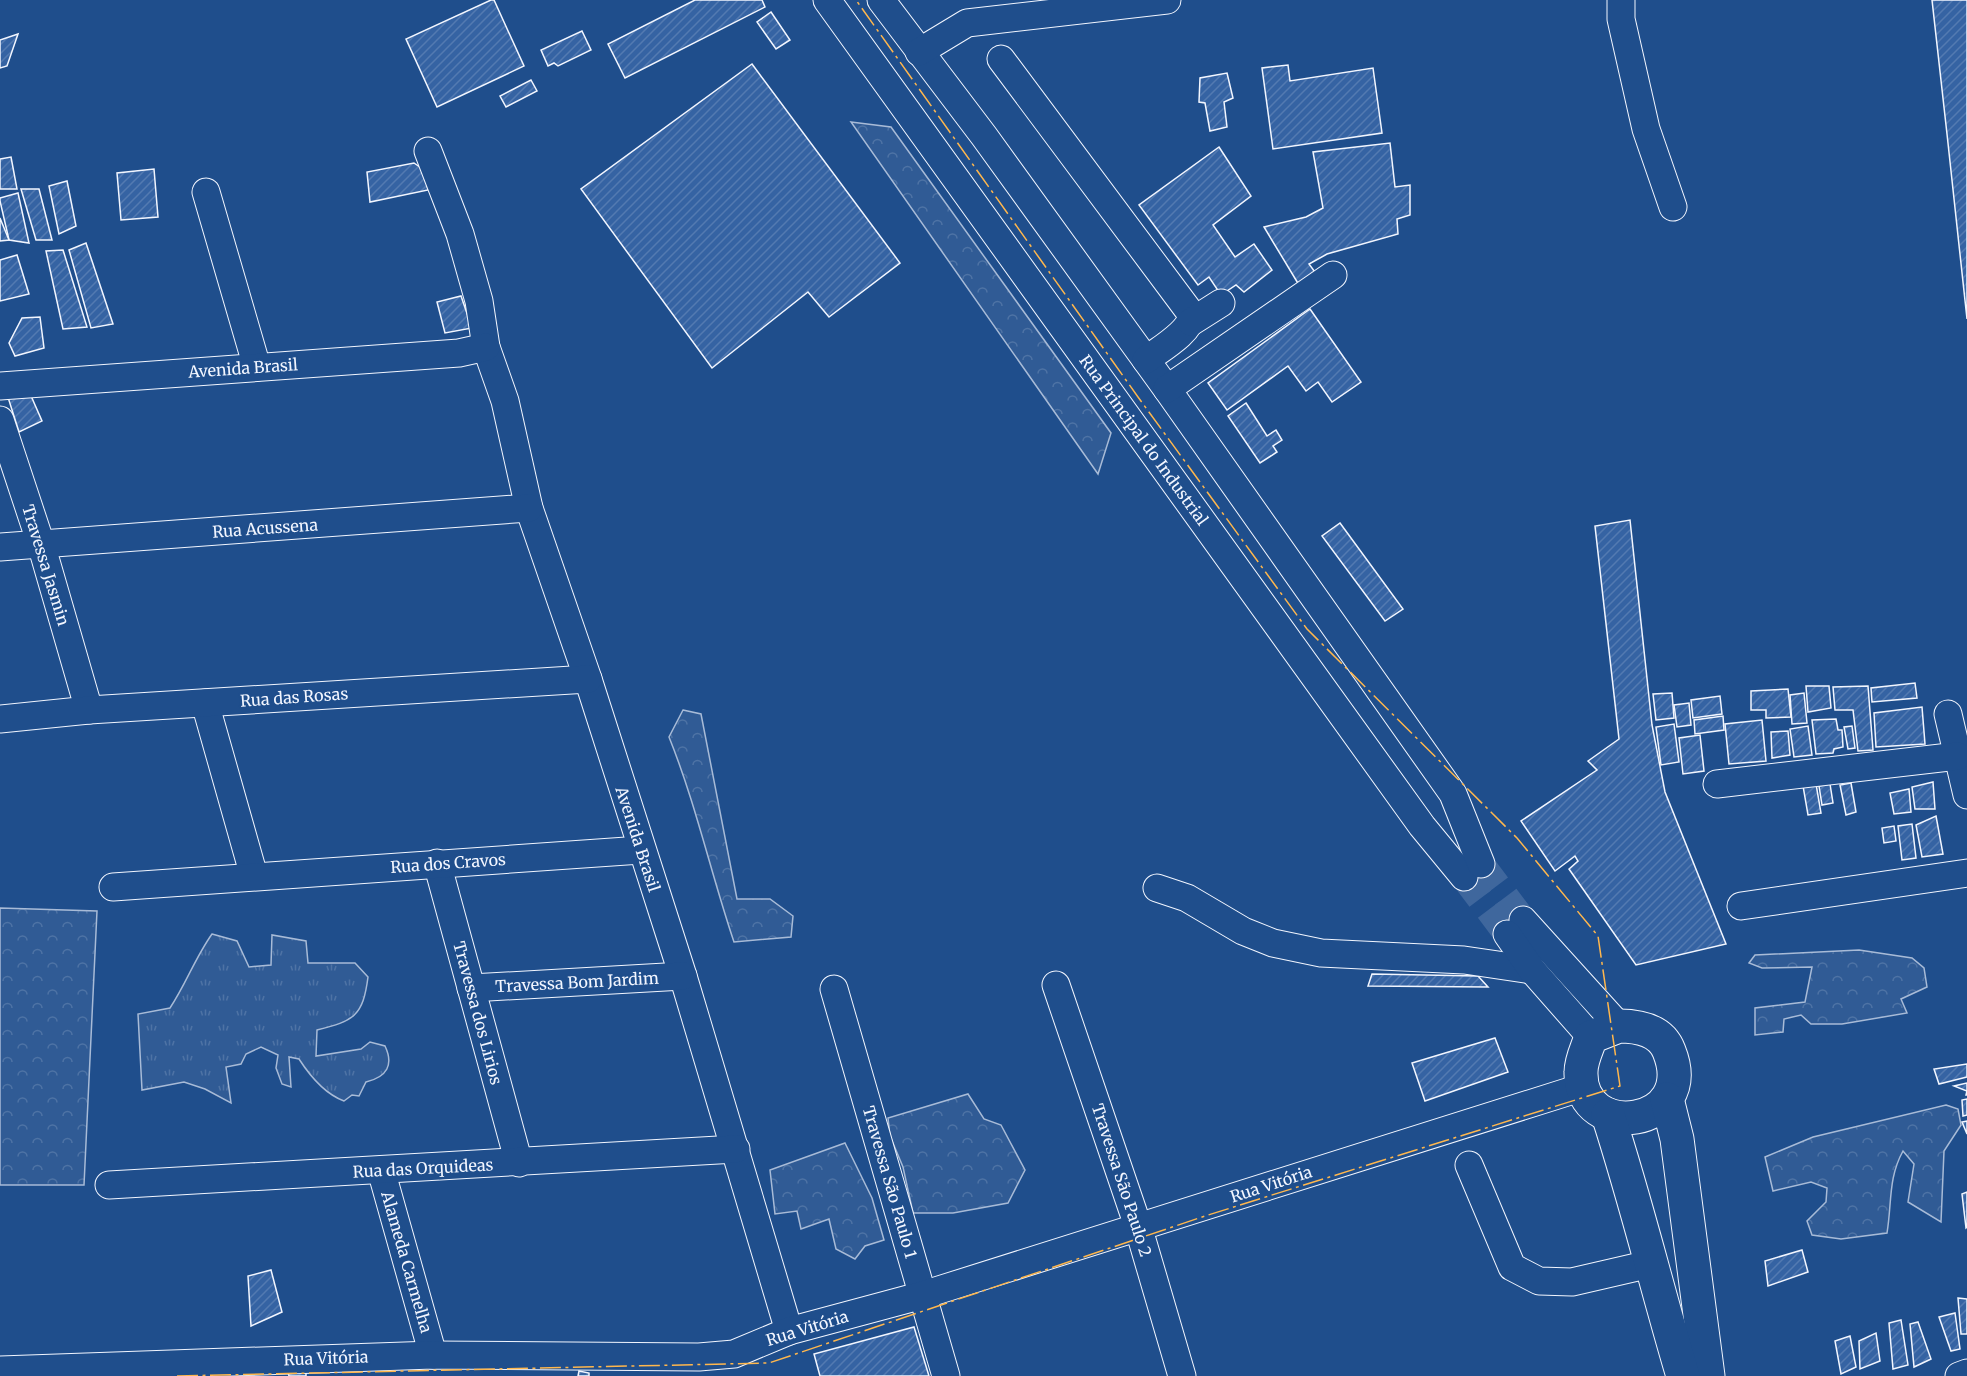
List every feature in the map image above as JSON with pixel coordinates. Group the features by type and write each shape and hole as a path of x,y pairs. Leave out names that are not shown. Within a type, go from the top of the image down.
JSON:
{"main road":[{"path":"1638,1026 1655,1033 1668,1046 1674,1064 1674,1082 1667,1099 1658,1109 1642,1117 1625,1119 1608,1115 1593,1104 1583,1087 1582,1062 1605,1031 1638,1026"},
{"path":"1667,1099 1677,1139 1708,1376"},
{"path":"1608,1115 1631,1186 1650,1264 1683,1376"}],"street":[{"name":"Rua Principal do Industrial","path":"827,0 1422,826 1473,871 1453,794 1167,389 881,0"},
{"path":"920,52 967,23 1167,0"},
{"path":"1621,0 1621,20 1646,129 1673,207"},
{"path":"1001,59 1192,315 1191,322"},
{"name":"Avenida Brasil","path":"428,151 460,234 479,301 486,347 504,400 529,508 588,679 683,976 789,1331"},
{"path":"206,192 257,367"},
{"path":"1167,389 1333,275"},
{"path":"1146,360 1191,322 1221,303"},
{"name":"Avenida Brasil","path":"0,386 459,353 486,347"},
{"name":"Travessa Jasmin","path":"0,420 40,544 89,710"},
{"name":"Rua Acussena","path":"0,547 529,508"},
{"name":"Rua das Rosas","path":"0,719 89,710 588,679"},
{"path":"205,703 254,876"},
{"path":"1948,714 1967,795"},
{"path":"1717,784 1958,756"},
{"path":"1422,826 1453,794"},
{"name":"Rua dos Cravos","path":"113,887 641,850"},
{"name":"Travessa dos Lirios","path":"437,863 519,1163"},
{"path":"1741,906 1967,873"},
{"path":"1157,888 1187,898 1243,931 1273,943 1321,952 1464,960 1532,970"},
{"path":"1515,927 1605,1031 1532,970 1515,927"},
{"name":"Travessa Bom Jardim","path":"471,988 683,976"},
{"name":"Travessa São Paulo 2","path":"1056,985 1138,1226 1182,1376"},
{"name":"Travessa São Paulo 1","path":"834,988 946,1376"},
{"name":"Rua Vitória","path":"0,1370 433,1355 699,1357 734,1354 789,1331 923,1295 1583,1087"},
{"name":"Rua das Orquideas","path":"109,1185 736,1149"},
{"path":"1468,1165 1512,1267 1539,1281 1572,1282 1650,1264"},
{"name":"Alameda Carmelha","path":"381,1170 433,1355"},
{"path":"1959,1376 1967,1373"}],"green space":[{"path":"851,122 891,127 1111,433 1098,474"},
{"path":"683,710 701,714 737,899 770,899 793,916 791,937 734,942 679,762 669,737"},
{"path":"0,908 97,911 84,1185 0,1185"},
{"path":"212,934 237,941 249,967 271,965 272,935 306,941 308,963 355,963 368,977 363,1000 359,1009 348,1020 317,1030 316,1056 361,1049 370,1042 385,1046 389,1059 384,1073 366,1082 359,1096 352,1095 344,1101 330,1094 318,1084 299,1059 289,1057 291,1087 282,1084 276,1068 278,1055 261,1047 246,1054 241,1064 226,1067 231,1103 205,1089 184,1082 142,1090 138,1014 170,1008"},
{"path":"1859,950 1912,958 1924,968 1927,987 1901,999 1907,1013 1842,1024 1811,1024 1801,1015 1784,1019 1783,1032 1755,1035 1755,1008 1805,1002 1812,967 1762,968 1749,963 1755,955"},
{"path":"968,1094 984,1119 1001,1125 1025,1170 1008,1203 953,1213 913,1213 903,1167 890,1136 888,1118"},
{"path":"1946,1105 1958,1109 1961,1125 1944,1151 1941,1222 1908,1202 1914,1164 1903,1151 1893,1181 1887,1233 1841,1239 1812,1235 1807,1221 1826,1202 1827,1188 1811,1182 1773,1191 1765,1157 1813,1137"},
{"path":"845,1143 872,1198 884,1240 865,1246 855,1259 836,1249 829,1219 801,1229 797,1211 775,1214 770,1170"}],"building":[{"path":"494,0 524,66 437,107 406,39"},
{"path":"695,0 762,0 765,7 625,78 608,44"},
{"path":"1932,0 1967,0 1967,319 1947,134"},
{"path":"771,12 790,40 776,49 757,22"},
{"path":"582,31 591,50 558,66 554,63 548,66 541,50"},
{"path":"18,34 7,66 0,68 0,40"},
{"path":"752,64 900,263 829,317 808,292 712,368 581,189"},
{"path":"1288,65 1290,81 1373,68 1382,133 1273,149 1262,68"},
{"path":"1227,73 1233,98 1224,102 1227,127 1210,131 1205,103 1199,102 1200,78"},
{"path":"531,80 537,91 506,107 500,96"},
{"path":"1390,143 1395,187 1410,185 1410,215 1397,219 1398,234 1327,254 1309,264 1315,272 1299,285 1264,227 1306,217 1323,208 1313,152"},
{"path":"1219,147 1251,196 1213,225 1235,257 1254,244 1272,270 1244,292 1236,285 1221,295 1209,277 1198,285 1139,205"},
{"path":"11,157 17,189 0,189 0,159"},
{"path":"414,163 424,170 428,190 370,202 367,172"},
{"path":"154,169 158,217 121,220 117,173"},
{"path":"67,181 76,226 59,234 49,186"},
{"path":"21,189 39,189 52,240 36,240"},
{"path":"18,193 29,243 9,240 0,201 0,198"},
{"path":"0,218 9,240 0,241"},
{"path":"86,243 113,324 91,328 69,250"},
{"path":"63,250 87,327 63,329 46,251"},
{"path":"17,255 29,294 0,301 0,260"},
{"path":"461,296 472,328 445,333 437,302"},
{"path":"1310,309 1361,382 1332,402 1318,382 1306,391 1288,366 1227,410 1208,383"},
{"path":"40,317 44,348 15,356 9,343 22,318"},
{"path":"28,389 42,421 19,432 6,391"},
{"path":"1246,403 1267,436 1276,430 1282,440 1273,446 1277,452 1260,463 1228,416"},
{"path":"1630,520 1652,725 1665,792 1726,944 1636,965 1569,869 1578,861 1575,856 1555,871 1521,821 1597,770 1588,761 1619,739 1595,526"},
{"path":"1340,523 1403,609 1385,621 1322,536"},
{"path":"1915,683 1917,698 1872,702 1871,688"},
{"path":"1806,686 1829,686 1831,708 1808,712"},
{"path":"1868,686 1873,750 1858,751 1853,710 1835,710 1833,687"},
{"path":"1788,689 1791,717 1766,718 1766,710 1751,710 1751,691"},
{"path":"1672,693 1674,718 1656,720 1653,694"},
{"path":"1804,693 1807,723 1792,724 1790,695"},
{"path":"1720,696 1722,714 1693,718 1691,700"},
{"path":"1689,703 1691,725 1677,727 1674,705"},
{"path":"1922,707 1925,744 1876,747 1874,713"},
{"path":"1723,716 1724,730 1695,734 1694,720"},
{"path":"1836,719 1838,730 1842,730 1843,747 1834,749 1833,753 1816,754 1812,720"},
{"path":"1762,720 1766,761 1729,764 1725,724"},
{"path":"1674,724 1679,762 1661,765 1656,727"},
{"path":"1808,726 1812,755 1794,757 1790,729"},
{"path":"1852,726 1855,748 1848,749 1844,727"},
{"path":"1788,731 1790,755 1772,758 1771,732"},
{"path":"1700,735 1704,771 1683,774 1679,738"},
{"path":"1933,782 1935,809 1915,809 1912,787"},
{"path":"1851,783 1856,812 1846,815 1840,785"},
{"path":"1816,784 1821,813 1808,815 1803,786"},
{"path":"1830,784 1833,803 1822,805 1819,786"},
{"path":"1909,789 1911,812 1894,814 1890,793"},
{"path":"1936,816 1943,854 1922,857 1916,825"},
{"path":"1912,824 1916,858 1902,860 1898,826"},
{"path":"1894,826 1896,841 1884,843 1882,828"},
{"path":"1372,974 1478,976 1488,987 1368,986"},
{"path":"1495,1038 1508,1072 1425,1101 1412,1063"},
{"path":"1967,1064 1967,1077 1939,1084 1934,1069"},
{"path":"1967,1083 1967,1091 1954,1086"},
{"path":"1967,1099 1967,1115 1963,1116 1962,1100"},
{"path":"1967,1121 1967,1134 1962,1122"},
{"path":"1967,1192 1967,1227 1966,1228 1962,1194"},
{"path":"1802,1250 1808,1272 1768,1286 1765,1261"},
{"path":"271,1270 282,1312 251,1326 248,1276"},
{"path":"1958,1298 1967,1299 1967,1334 1961,1334"},
{"path":"1955,1313 1960,1349 1951,1351 1939,1317"},
{"path":"1901,1320 1908,1365 1893,1369 1889,1323"},
{"path":"1918,1322 1931,1359 1914,1367 1910,1324"},
{"path":"914,1327 929,1376 820,1376 814,1354"},
{"path":"1876,1333 1880,1361 1860,1369 1859,1341"},
{"path":"1850,1336 1856,1367 1841,1374 1835,1341"},
{"path":"287,1369 306,1369 306,1376 289,1376"},
{"path":"579,1371 589,1373 589,1376 578,1376"}],"tunnel":[{"path":"1481,864 1523,920"},
{"path":"1464,877 1507,934"}],"power":[{"path":"177,1376 769,1363 1205,1216 1620,1086 1598,936 1517,838 1307,629 1138,397 856,0"}]}
